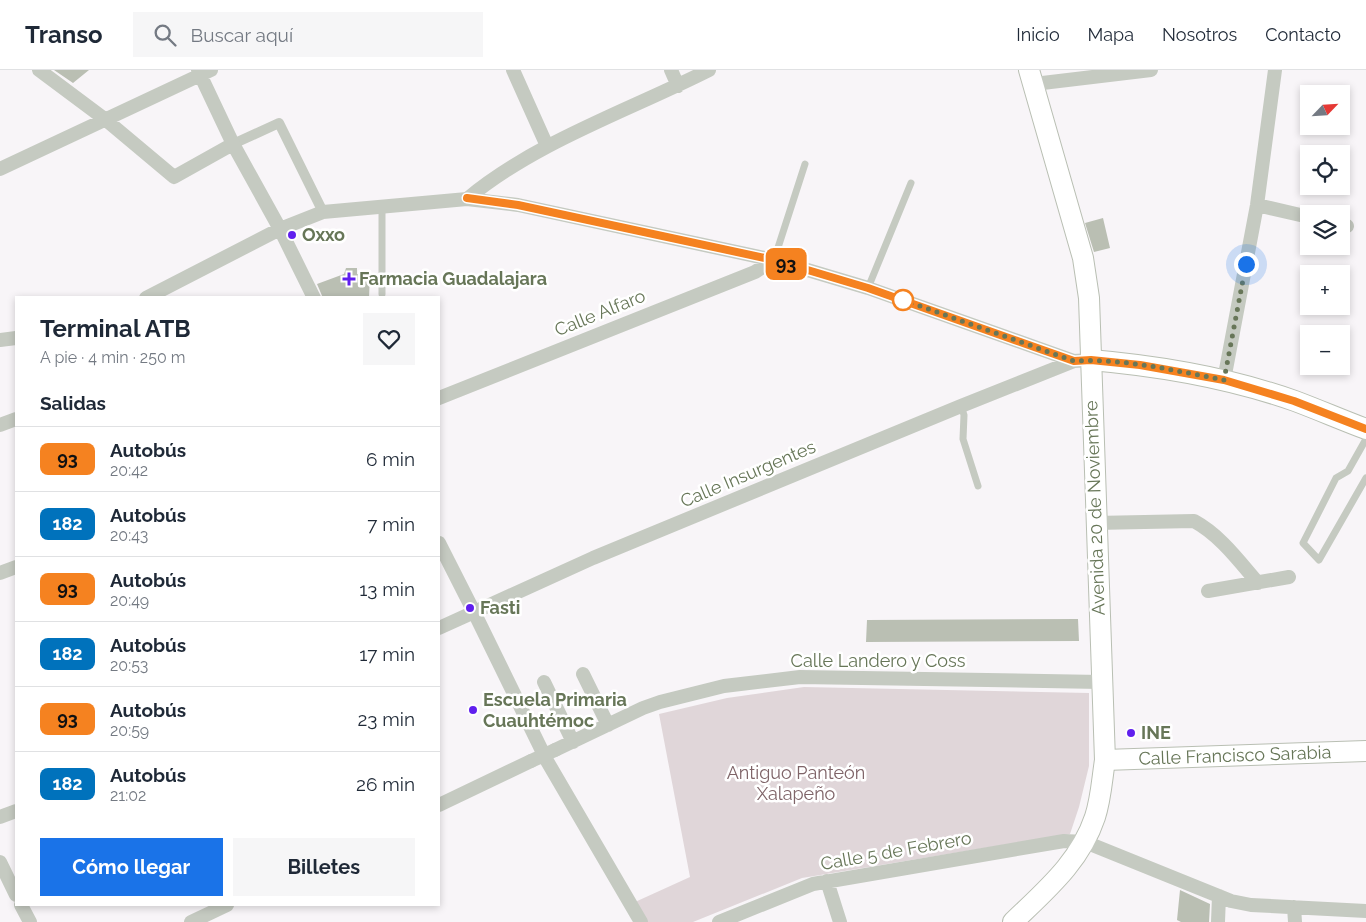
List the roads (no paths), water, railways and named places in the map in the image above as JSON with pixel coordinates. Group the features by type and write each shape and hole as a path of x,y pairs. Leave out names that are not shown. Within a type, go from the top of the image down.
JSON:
{"main road":[{"name":"Avenida 20 de Noviembre","path":"1013,922 1059,878 1074,860 1085,842 1095,816 1105,760 1096,523 1082,361 1089,298 1083,258 1032,77"},
{"path":"1082,361 1140,365 1224,380 1294,401 1366,429"},
{"name":"Calle Francisco Sarabia","path":"1105,760 1366,752"}],"street":[{"path":"39,70 106,120 174,177 233,144 279,123 322,212"},
{"path":"513,70 547,146"},
{"path":"671,70 678,86"},
{"path":"467,198 488,181 547,146 709,70"},
{"path":"1032,77 1151,70"},
{"path":"1224,380 1257,205 1275,70"},
{"path":"0,169 203,72 233,144 280,230 313,296"},
{"path":"150,296 280,230 322,212 467,198 518,205 774,260 868,288 1082,361"},
{"path":"1257,205 1300,215"},
{"name":"Calle Alfaro","path":"440,398 755,272 774,260"},
{"path":"0,340 15,338"},
{"name":"Calle Insurgentes","path":"440,628 593,558 961,406 1082,361"},
{"path":"0,425 15,419"},
{"path":"1096,523 1194,521 1205,527 1229,549 1258,583"},
{"path":"440,545 547,761 641,922"},
{"path":"0,574 15,567"},
{"path":"1208,591 1289,577"},
{"path":"583,674 608,725"},
{"name":"Calle Landero y Coss","path":"440,805 643,708 724,686 800,677 1101,682"},
{"path":"544,682 573,742"},
{"path":"0,817 15,811"},
{"name":"Calle 5 de Febrero","path":"719,922 813,884 1064,841 1085,842"},
{"path":"1085,842 1231,901 1251,905 1294,907 1344,916 1366,911"},
{"path":"0,862 15,892"},
{"path":"827,881 840,922"},
{"path":"1218,922 1219,896"},
{"path":"22,906 30,922"},
{"path":"191,922 225,906"},
{"path":"1294,907 1295,922"}],"lane":[{"path":"774,260 805,164"},
{"path":"868,288 911,183"},
{"path":"382,206 382,294"},
{"path":"961,406 964,415 963,439 978,486"},
{"path":"1366,439 1348,471 1336,478 1302,543 1320,560 1366,478"}],"place":[{"name":"Oxxo","path":"292,235"},
{"name":"Farmacia Guadalajara","path":"349,279"},
{"name":"Fasti","path":"470,608"},
{"name":"Escuela Primaria Cuauhtémoc","path":"473,710"},
{"name":"INE","path":"1131,733"}],"park label":[{"name":"Antiguo Panteón Xalapeño","path":"796,783"}]}
